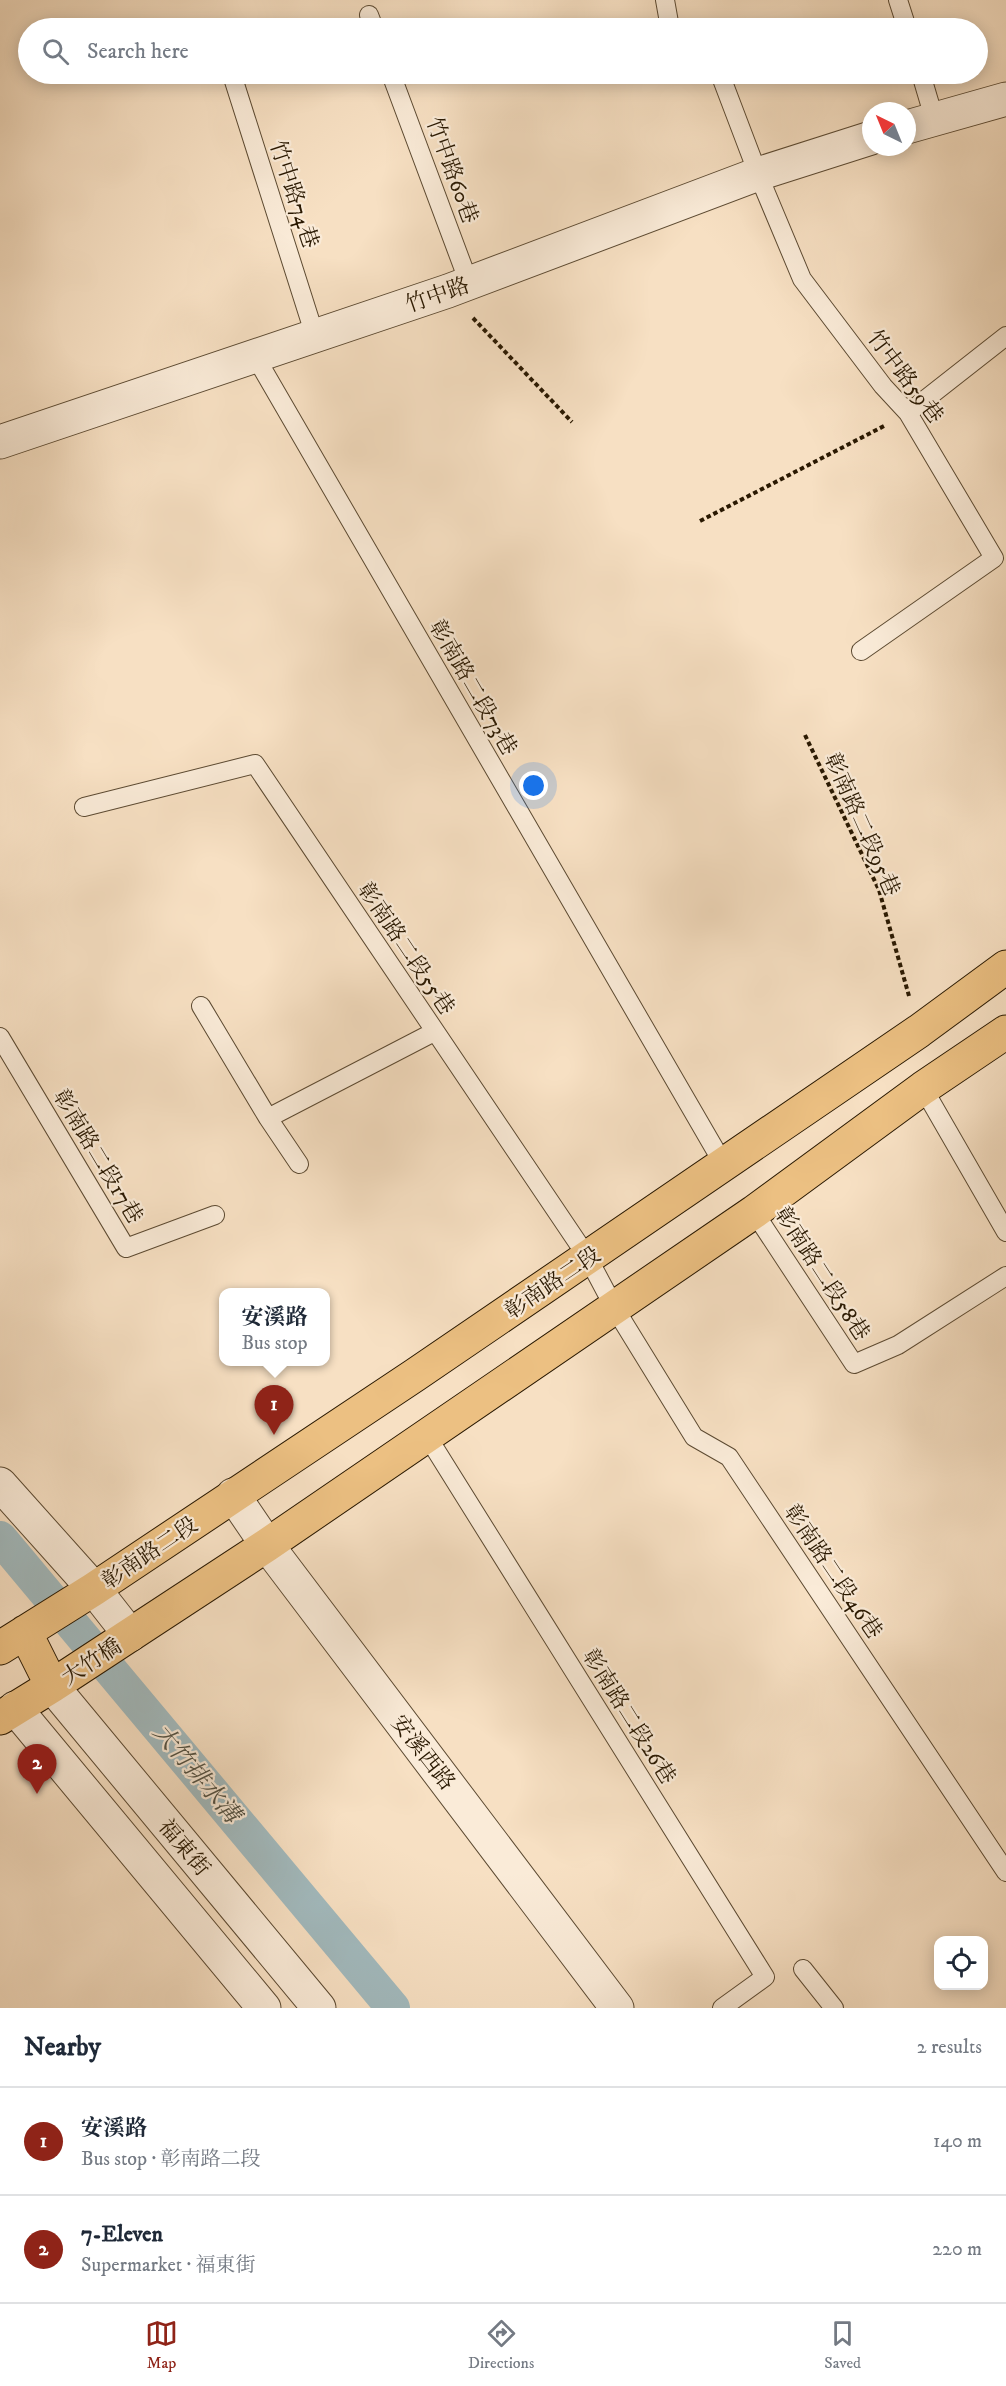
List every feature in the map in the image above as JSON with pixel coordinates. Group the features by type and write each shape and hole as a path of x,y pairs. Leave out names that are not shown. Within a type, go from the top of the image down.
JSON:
{"main road":[{"name":"彰南路二段","path":"94,1589 588,1258 919,1031 1006,967"},
{"path":"130,1635 267,1545 754,1212 923,1088 1006,1032"},
{"path":"52,1686 13,1640 94,1589"},
{"name":"大竹橋","path":"5,1707 52,1686 130,1635"}],"street":[{"path":"921,122 1006,99"},
{"name":"竹中路","path":"0,442 458,287 758,174 862,141"},
{"path":"0,1484 94,1589 130,1635"},
{"name":"安溪西路","path":"233,1495 267,1545 617,2008"},
{"name":"福東街","path":"52,1686 319,2008"},
{"name":"福東街","path":"5,1707 138,1856 264,2008"},
{"path":"138,1856 171,1830"},
{"path":"222,1958 254,1930"}],"lane":[{"path":"665,0 668,18"},
{"path":"898,0 904,18"},
{"name":"竹中路74巷","path":"235,84 315,336"},
{"name":"竹中路60巷","path":"394,84 458,287"},
{"name":"竹中路59巷","path":"724,84 802,279 883,386 909,413 994,558 861,651"},
{"path":"921,84 921,122"},
{"path":"909,413 1006,336"},
{"name":"彰南路二段73巷","path":"255,356 724,1165"},
{"name":"彰南路二段55巷","path":"84,807 255,764 588,1258 614,1307"},
{"path":"201,1006 268,1118 299,1164"},
{"path":"268,1118 434,1032"},
{"name":"彰南路二段17巷","path":"0,1037 126,1248 215,1215"},
{"path":"923,1088 1006,1232"},
{"name":"彰南路二段58巷","path":"754,1212 854,1364 898,1345 1006,1276"},
{"name":"彰南路二段46巷","path":"614,1307 694,1437 729,1457 1006,1872"},
{"name":"彰南路二段26巷","path":"427,1436 765,1977 722,2008"},
{"path":"803,1969 834,2008"}],"path":[{"path":"458,287 572,422"},
{"path":"700,521 909,413"},
{"name":"彰南路二段95巷","path":"805,735 879,890 919,1031"}],"waterway":[{"name":"大竹排水溝","path":"0,1538 393,2008"}],"place":[{"name":"安溪路","path":"274,1435"},
{"name":"7-Eleven","path":"37,1794"}]}
